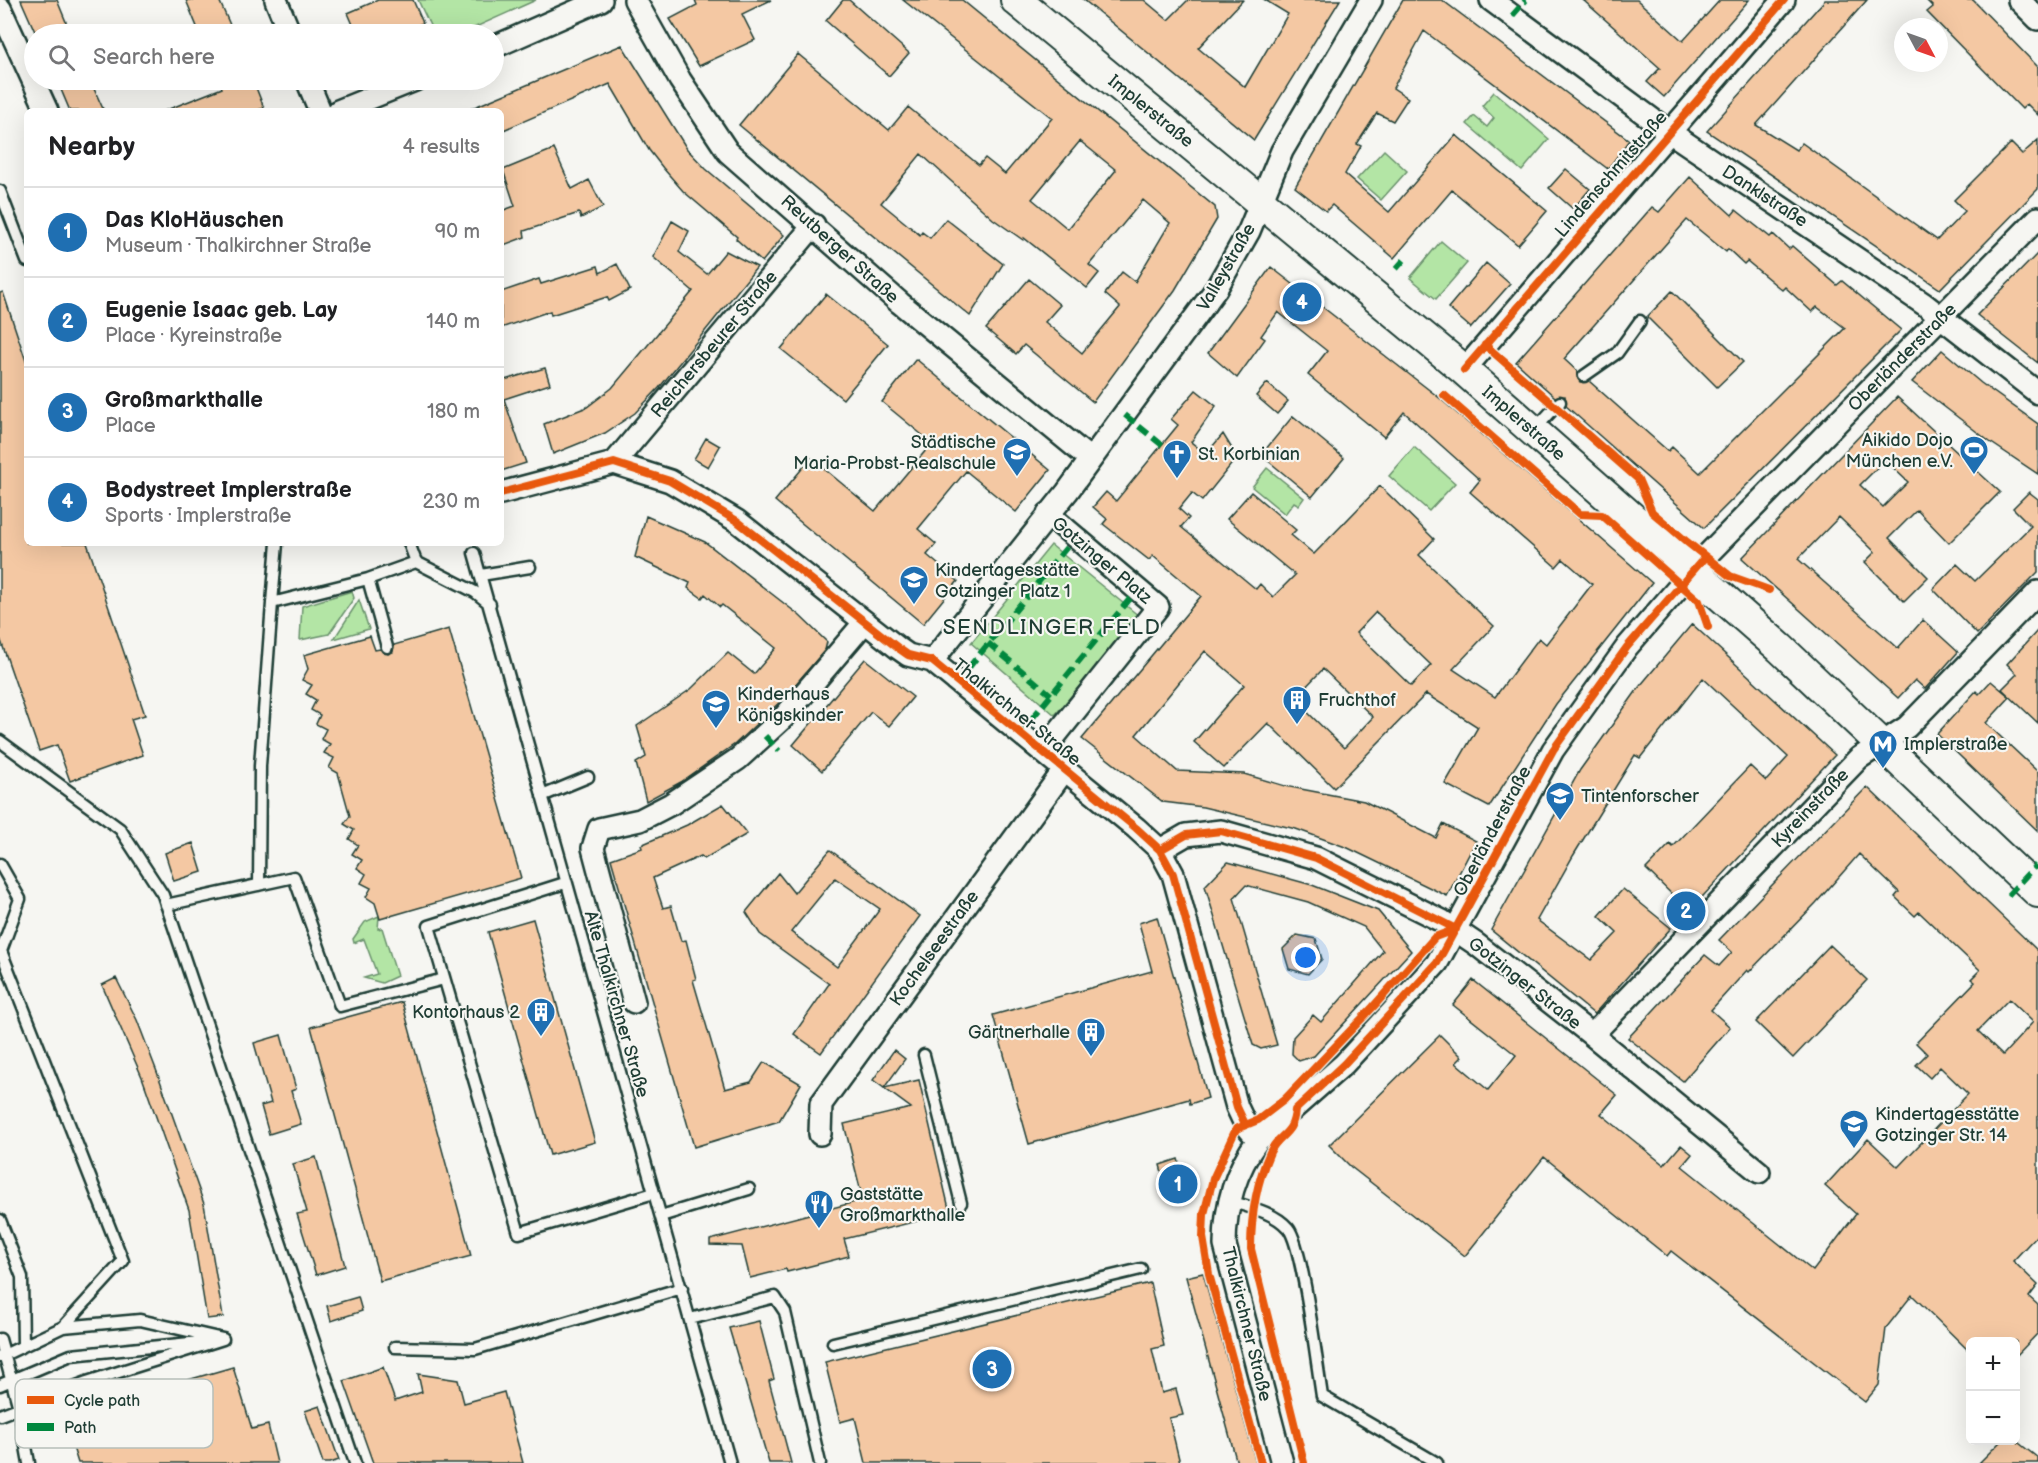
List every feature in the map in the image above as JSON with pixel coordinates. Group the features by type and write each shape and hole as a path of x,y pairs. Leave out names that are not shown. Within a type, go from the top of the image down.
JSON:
{"main road":[{"name":"Implerstraße","path":"1016,0 1262,201 1464,370 1533,432 1698,564 1780,648 2038,892"}],"street":[{"path":"276,0 286,24"},
{"path":"504,43 601,0"},
{"name":"Reutberger Straße","path":"635,0 680,80 728,152 814,225 900,303 1090,459"},
{"name":"Valleystraße","path":"1048,514 1211,297 1239,250 1282,151 1371,0"},
{"name":"Danklstraße","path":"1491,0 1668,131 1846,249 2038,393"},
{"name":"Lindenschmitstraße","path":"1464,370 1668,131 1784,0"},
{"path":"2019,0 2038,19"},
{"path":"0,8 24,61"},
{"path":"37,90 46,108"},
{"path":"311,90 319,108"},
{"path":"345,108 390,90"},
{"name":"Oberländerstraße","path":"1258,1140 1344,1064 1407,999 1437,963 1552,750 1627,647 1698,564 2038,218"},
{"name":"Reichersbeurer Straße","path":"614,463 814,225"},
{"path":"504,492 614,463"},
{"name":"Thalkirchner Straße","path":"614,463 670,481 715,506 908,655 932,662 1065,769 1160,850 1173,874 1237,1107 1245,1124 1258,1140 1241,1166 1229,1201 1225,1245 1282,1463"},
{"name":"Gotzinger Platz","path":"932,662 1048,514 1158,607 1042,751"},
{"name":"Kyreinstraße","path":"1592,1035 1859,758 1907,727 2038,592"},
{"path":"634,1002 593,848 599,829 640,820 738,759 784,717 865,622"},
{"name":"Kochelseestraße","path":"820,1134 821,1104 1065,769"},
{"name":"Gotzinger Straße","path":"1160,850 1186,835 1221,831 1316,858 1456,929 1592,1035 1759,1172"}],"lane":[{"path":"0,191 24,253"},
{"path":"1584,376 1617,353 1640,321"},
{"path":"1533,432 1560,402"},
{"path":"259,885 260,766 277,546"},
{"path":"410,546 416,562 474,592 490,604"},
{"name":"Alte Thalkirchner Straße","path":"474,553 730,1463"},
{"path":"272,603 368,579 416,562"},
{"path":"481,574 530,567"},
{"path":"368,579 387,647"},
{"path":"0,741 120,829 163,895 355,1463"},
{"path":"542,796 588,777"},
{"path":"0,864 20,899 1,950 123,1261 63,1327"},
{"path":"166,905 294,878 340,1006 444,979"},
{"path":"565,883 429,926 444,979 519,1233 654,1193"},
{"path":"924,1055 961,1203"},
{"path":"661,1216 749,1189"},
{"path":"1229,1201 1269,1214 1292,1233 1306,1299 1322,1396 1437,1463"},
{"path":"0,1220 22,1277 23,1346"},
{"path":"833,1343 987,1304 1141,1269"},
{"path":"395,1347 475,1349 682,1288"},
{"path":"690,1319 775,1297 785,1312 820,1463"},
{"path":"3,1356 63,1327 140,1320 223,1339"},
{"path":"0,1339 5,1383 15,1401"},
{"path":"5,1383 71,1355 223,1339"},
{"path":"96,1379 223,1339"},
{"path":"0,1415 15,1409"},
{"path":"26,1448 29,1463"}],"green space":[{"path":"418,0 536,0 482,24 429,24"},
{"path":"1494,92 1549,139 1522,171 1467,124 1474,116 1487,127 1494,118 1482,106"},
{"path":"1384,150 1407,171 1381,200 1357,179"},
{"path":"1441,241 1467,263 1436,299 1410,278"},
{"path":"1414,447 1455,483 1429,511 1389,476"},
{"path":"1267,468 1304,498 1299,505 1294,502 1285,514 1252,487"},
{"path":"1051,545 1139,616 1055,715 971,643"},
{"path":"352,591 354,598 329,634 300,640 302,606"},
{"path":"359,600 369,629 334,639"},
{"path":"379,916 378,929 382,928 397,976 382,983 364,978 377,974 364,939 354,943 353,939 365,922"}],"building":[{"path":"21,0 57,0 67,24 32,24"},
{"path":"186,0 219,0 230,24 196,24"},
{"path":"378,0 413,0 423,23 353,24 348,13"},
{"path":"695,0 771,0 742,14 755,40 699,66 670,19 697,5"},
{"path":"843,0 849,0 909,53 889,76 826,21"},
{"path":"903,0 962,0 1215,207 1217,219 1175,290 1093,402 1024,345 1016,354 986,329 1029,279 1060,305 1045,322 1082,353 1120,307 1105,294 1122,272 1135,282 1170,223 1143,200 1089,265 1099,273 1087,288 1024,238 1023,240 993,219 921,154 881,203 920,235 922,232 930,238 946,219 1003,264 970,316 739,125 798,54 889,130 908,107 979,165 985,158 1005,174 1052,118","holes":["1080,141 1116,170 1068,229 1032,199"]},
{"path":"1084,0 1144,0 1168,20 1188,0 1243,0 1198,48 1245,87 1288,14 1265,0 1340,0 1254,140"},
{"path":"1403,0 1442,0 1629,140 1608,169 1424,31 1393,88 1408,98 1393,121 1377,113 1357,144 1361,146 1345,174 1389,212 1456,135 1547,211 1518,245 1452,190 1394,258 1332,205 1326,211 1295,187"},
{"path":"1583,0 1637,0 1683,41 1720,0 1749,0 1664,97 1647,82 1660,68"},
{"path":"1825,0 1867,0 1756,125 1796,150 1802,143 1937,240 1965,211 1954,200 2011,143 2022,154 2038,140 2038,189 1940,289 1707,131"},
{"path":"1926,0 1973,0 2038,67 2038,115 2027,104 2022,109 1948,33 1948,18 1933,18 1927,12 1933,7"},
{"path":"622,45 687,149 706,169 784,235 762,262 736,239 737,237 683,191 663,168 649,150 610,84 504,130 504,108 472,108"},
{"path":"61,90 95,90 103,108 69,108"},
{"path":"217,90 257,90 264,108 172,108"},
{"path":"554,149 572,189 589,180 603,207 581,218 579,213 524,231 525,237 504,245 504,210 515,206 504,170"},
{"path":"1566,169 1590,189 1573,209 1549,188"},
{"path":"1690,177 1732,215 1736,210 1770,237 1773,234 1789,249 1792,246 1837,285 1842,281 1901,330 1704,528 1566,406 1565,396 1555,397 1516,362 1652,207 1659,212","holes":["1687,220 1726,252 1728,249 1744,264 1747,261 1782,290 1785,287 1812,312 1817,307 1845,328 1700,473 1672,447 1668,451 1589,381 1580,382 1577,377 1578,372 1564,359"]},
{"path":"672,221 689,231 679,252 707,274 726,251 757,267 659,388 635,413 605,433 553,454 544,424 587,407 612,388 693,291 653,257"},
{"path":"2038,253 2038,363 1977,315"},
{"path":"1486,263 1510,284 1471,328 1448,308"},
{"path":"617,264 630,290 609,301 607,297 551,315 550,311 504,327 504,291 539,279 541,284 598,266 600,273"},
{"path":"1271,267 1437,396 1652,583 1556,704 1489,807 1445,784 1478,727 1426,694 1334,788 1268,723 1224,768 1194,742 1244,685 1205,651 1136,735 1177,771 1244,774 1285,786 1364,801 1436,838 1443,824 1476,841 1447,896 1348,848 1296,829 1203,807 1163,802 1082,739 1201,596 1153,556 1149,560 1103,524 1107,519 1093,507 1106,492 1116,501 1178,425 1171,419 1196,390 1216,406 1191,442 1206,454 1223,434 1234,452 1234,461 1202,501 1192,493 1179,509 1189,518 1181,527 1256,589 1260,584 1273,597 1295,575 1227,519 1251,492 1296,530 1291,535 1314,554 1380,486 1434,539 1419,555 1494,626 1453,669 1495,697 1539,638 1546,644 1592,584 1563,559 1556,567 1470,492 1480,480 1404,412 1384,437 1308,375 1327,351 1278,312 1261,336 1265,339 1237,378 1208,353","holes":["1376,612 1431,665 1411,686 1356,633","1323,669 1373,717 1344,748 1294,699"]},
{"path":"1672,291 1743,362 1717,387 1647,317"},
{"path":"3,292 24,355 24,546 88,546 145,715 131,719 143,755 70,781 57,745 39,751 0,638 0,293"},
{"path":"826,294 888,344 843,399 781,349"},
{"path":"1942,350 1981,383 2038,424 2038,474 1990,442 1912,382"},
{"path":"916,359 1050,470 1016,512 966,471 918,529 936,544 927,555 958,581 923,624 775,501 811,458 875,511 932,443 882,402"},
{"path":"545,368 550,384 504,399 504,380"},
{"path":"1267,383 1288,401 1277,414 1256,396"},
{"path":"1897,397 2000,492 1949,543 1917,510 1889,538 1928,577 1904,601 1865,562 1875,552 1839,517 1798,559 1898,648 1923,620 1958,652 1925,689 1915,680 1898,698 1742,558","holes":["1885,460 1908,482 1883,507 1860,485"]},
{"path":"504,399 526,463 504,470"},
{"name":"St. Korbinian","path":"1293,416 1344,458 1312,497 1261,455"},
{"path":"706,438 720,446 708,467 694,459"},
{"path":"2029,492 2038,499 2038,572 1977,634 1933,589 1957,564 1975,581 2031,526 2013,508"},
{"path":"646,516 705,542 799,615 827,642 825,650 783,699 735,744 681,782 646,801 636,763 646,757 637,726 691,689 728,653 754,674 776,648 722,605 720,607 705,594 702,598 688,588 690,583 635,557"},
{"path":"1692,624 1835,755 1689,911 1646,869 1670,844 1673,847 1750,766 1766,781 1788,757 1703,678 1640,758 1635,755 1537,920 1591,960 1617,933 1599,916 1623,889 1671,928 1594,1014 1491,930 1580,770 1640,686"},
{"path":"449,629 521,878 380,919 375,903 366,897 371,888 361,883 366,874 357,868 362,860 352,854 358,845 349,839 354,830 344,824 350,816 338,773 329,768 334,758 324,753 330,744 321,739 326,729 316,724 320,715 311,710 316,700 306,694 312,685 302,680 308,669 304,655 370,636 375,650 380,649 388,654 393,652 394,645"},
{"path":"2038,630 2038,723 2002,689 2017,674 2007,664"},
{"path":"865,659 913,697 889,726 871,712 822,771 793,745"},
{"path":"1991,681 2010,697 1986,723 2038,772 2038,831 1937,734 1976,691 1979,694"},
{"path":"1867,787 2038,951 2038,1234 2013,1261 2038,1285 2029,1297 2038,1305 2038,1333 2020,1352 2020,1337 1966,1337 1966,1348 1912,1295 1886,1328 1879,1385 1865,1402 1671,1251 1667,1256 1544,1157 1465,1256 1351,1167 1329,1145 1440,1035 1462,1057 1456,1063 1488,1090 1516,1055 1453,1005 1473,980 1617,1095 1601,1114 1664,1165 1681,1145 1692,1154 1682,1166 1813,1271 1856,1214 1825,1186 1868,1139 1898,1167 1968,1094 1940,1067 1930,1078 1916,1065 1927,1054 1916,1043 1975,982 1971,979 1980,970 1919,912 1915,916 1895,897 1899,892 1859,854 1816,903 1749,972 1747,970 1711,1010 1730,1027 1683,1081 1628,1038 1705,955 1719,966 1732,952 1719,940","holes":["2009,999 2033,1022 2003,1055 1978,1031"]},
{"path":"723,804 747,834 704,859 701,856 653,878 663,908 671,906 681,941 686,940 696,979 693,980 725,1089 751,1082 764,1062 801,1084 779,1121 694,1147 611,859 642,848 641,845 687,825"},
{"path":"193,843 202,872 174,881 165,853"},
{"path":"830,850 920,916 821,1053 794,1034 829,984 760,934 746,912 778,873 794,893","holes":["835,878 880,909 837,967 791,932"]},
{"path":"1228,862 1312,885 1378,911 1411,951 1314,1056 1299,1061 1292,1054 1293,1037 1313,1015 1321,1022 1383,951 1364,927 1308,902 1246,885 1234,898 1277,1045 1261,1049 1253,1045 1205,886"},
{"name":"Gärtnerhalle","path":"1157,917 1208,1098 1190,1104 1189,1099 1029,1144 993,1015 1152,971 1139,923"},
{"name":"Kontorhaus 2","path":"533,919 595,1142 550,1155 488,932"},
{"path":"1297,935 1316,939 1322,959 1308,974 1289,969 1283,949"},
{"path":"1830,945 1867,980 1793,1058 1756,1022"},
{"path":"116,978 137,1020 204,1204 223,1317 207,1319 189,1210 142,1077 102,985"},
{"path":"402,1002 471,1256 380,1281 311,1027"},
{"path":"281,1035 296,1089 291,1091 301,1124 269,1134 261,1106 271,1103 254,1043"},
{"path":"894,1050 905,1059 884,1088 873,1080"},
{"path":"919,1080 950,1213 844,1239 849,1256 787,1272 786,1269 750,1278 742,1246 710,1245 710,1240 863,1200 844,1124 911,1108 884,1088"},
{"path":"316,1157 345,1266 316,1275 297,1214 307,1212 293,1164"},
{"path":"1178,1159 1188,1193 1169,1198 1160,1165"},
{"path":"1203,1273 1256,1463 1237,1463 1186,1277"},
{"path":"1150,1283 1164,1346 1152,1349 1162,1393 1176,1389 1183,1415 1169,1418 1180,1463 866,1463 855,1418 840,1422 825,1362"},
{"path":"358,1297 362,1311 331,1321 327,1306"},
{"path":"759,1321 774,1379 769,1381 791,1463 769,1463 729,1328"},
{"path":"233,1367 252,1429 268,1425 277,1463 78,1463 73,1448 213,1448 213,1379 191,1379"},
{"path":"383,1367 395,1401 422,1392 418,1374 458,1380 464,1403 504,1392 523,1463 373,1463 344,1381"},
{"path":"320,1406 339,1460 330,1463 323,1463 305,1411"},
{"path":"2020,1444 2038,1458 2038,1463 1979,1463 1997,1445"}],"marked path":[{"path":"1512,16 1526,0"},
{"path":"1396,269 1404,260"},
{"path":"1125,415 1162,445"},
{"path":"957,682 1075,537"},
{"path":"1020,733 1138,589"},
{"path":"988,643 1051,695"},
{"path":"765,736 779,751"},
{"path":"2008,895 2036,865"}],"cycle path":[{"path":"1464,370 1784,0"},
{"path":"1485,345 1638,479 1652,512 1730,576 1769,590"},
{"path":"1444,395 1580,514 1602,515 1699,601 1708,627"},
{"path":"504,492 614,463 670,481 737,521 908,655 932,661 1136,828 1160,850 1173,874 1237,1107 1245,1124"},
{"path":"1304,1463 1251,1249 1255,1200 1270,1152 1292,1125 1295,1110 1344,1064 1437,963 1553,750 1627,647 1705,557"},
{"path":"1160,850 1186,835 1221,831 1316,858 1456,929"},
{"path":"1261,1463 1209,1274 1203,1237 1204,1214 1213,1179 1236,1129 1258,1120 1284,1100 1373,1007 1435,937 1456,929"}],"place":[{"name":"Bodystreet Implerstraße","path":"1302,302"},
{"name":"Aikido Dojo München e.V.","path":"1974,476"},
{"name":"Städtische Maria-Probst-Realschule","path":"1017,478"},
{"name":"St. Korbinian","path":"1177,480"},
{"name":"Kindertagesstätte Gotzinger Platz 1","path":"914,606"},
{"name":"Fruchthof","path":"1297,726"},
{"name":"Kinderhaus Königskinder","path":"716,730"},
{"name":"Implerstraße","path":"1883,770"},
{"name":"Tintenforscher","path":"1560,822"},
{"name":"Eugenie Isaac geb. Lay","path":"1686,911"},
{"name":"Kontorhaus 2","path":"541,1038"},
{"name":"Gärtnerhalle","path":"1091,1058"},
{"name":"Kindertagesstätte Gotzinger Str. 14","path":"1854,1150"},
{"name":"Das KloHäuschen","path":"1178,1184"},
{"name":"Gaststätte Großmarkthalle","path":"819,1230"},
{"name":"Großmarkthalle","path":"992,1369"}],"district":[{"name":"SENDLINGER FELD","path":"1052,627"}]}
